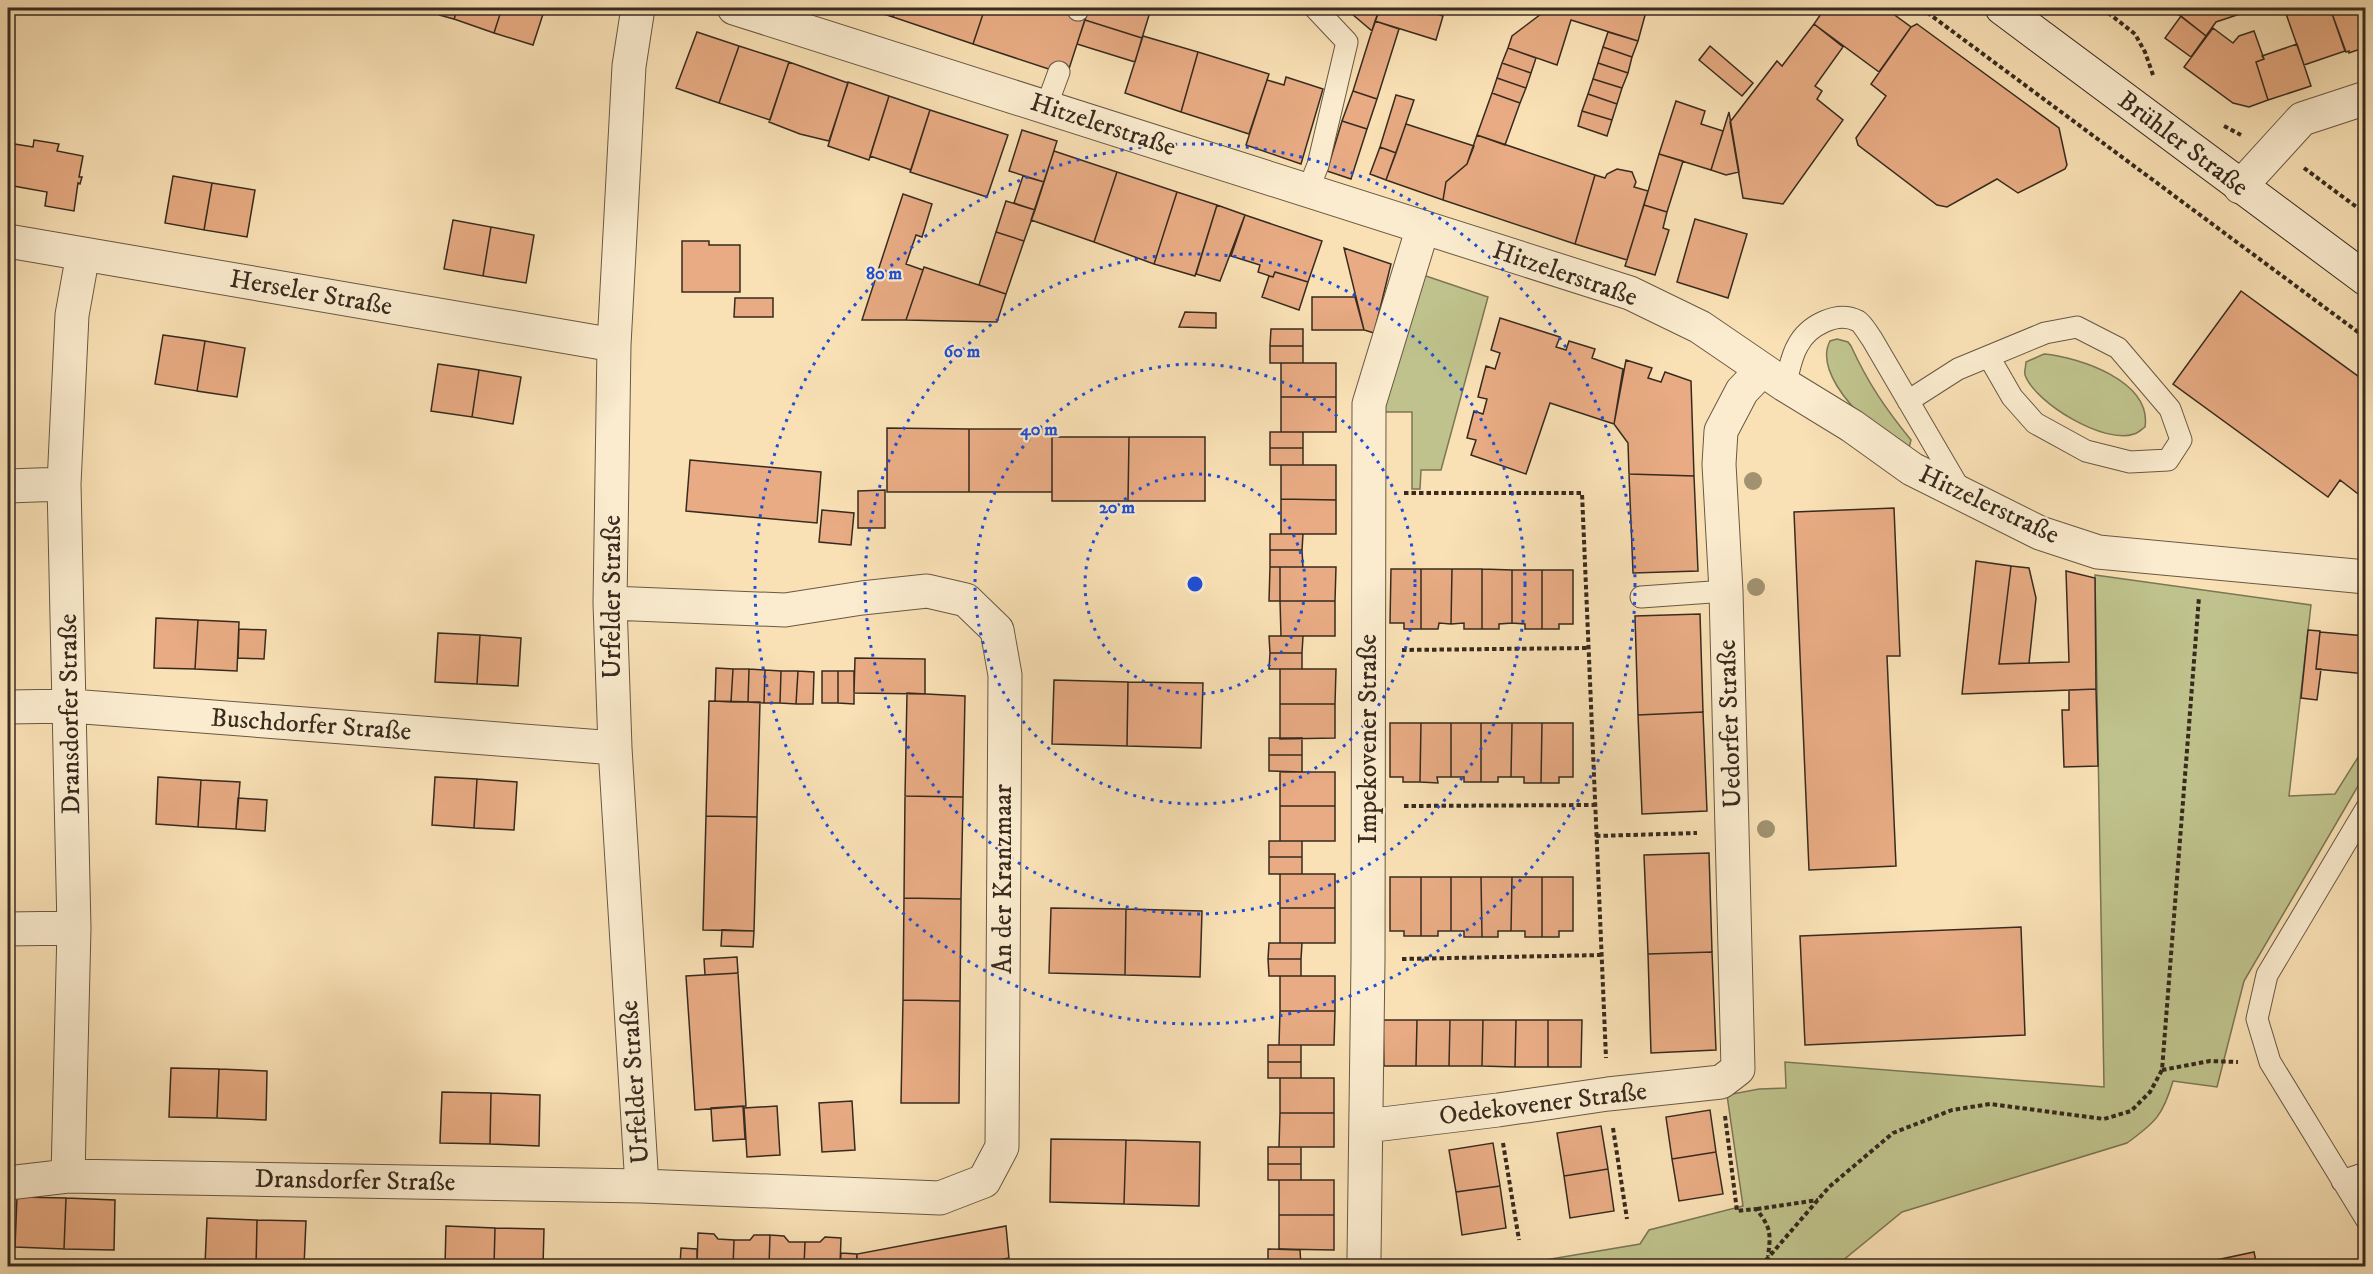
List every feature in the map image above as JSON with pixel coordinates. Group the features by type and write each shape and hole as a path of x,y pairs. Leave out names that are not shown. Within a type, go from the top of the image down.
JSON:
{"street":[{"name":"Urfelder Straße","path":"638,8 629,66 614,345 610,603 615,748 642,1186"},
{"name":"Hitzelerstraße","path":"734,8 1630,293 1700,327 1773,377 1852,426 1912,469 2040,533 2098,552 2366,577"},
{"name":"Brühler Straße","path":"2002,8 2366,279"},
{"path":"2240,187 2302,119 2366,98"},
{"name":"Impekovener Straße","path":"1364,1258 1368,960 1369,404 1423,227"},
{"name":"Herseler Straße","path":"8,241 614,345"},
{"name":"Dransdorfer Straße","path":"68,1176 74,927 71,706 64,484 72,315 83,254"},
{"name":"Uedorfer Straße","path":"1721,1082 1738,1069 1726,591 1719,464 1721,431 1742,391 1773,377"},
{"path":"8,486 64,484"},
{"name":"An der Kranzmaar","path":"610,603 785,610 927,591 966,600 997,630 1005,675 1002,1147 984,1181 940,1198 642,1186"},
{"name":"Buschdorfer Straße","path":"8,707 71,706 615,748"},
{"path":"8,929 74,927"},
{"name":"Oedekovener Straße","path":"1366,1126 1608,1094 1721,1082"},
{"name":"Dransdorfer Straße","path":"8,1183 68,1176 642,1186"}],"lane":[{"path":"1308,190 1318,165 1347,42 1315,8"},
{"path":"1046,107 1059,72"},
{"path":"1773,377 1809,330 1824,321 1841,318 1858,321 1964,496"},
{"path":"1908,401 1958,369 2045,333 2077,327 2118,348 2170,410 2181,440 2168,460 2130,462 2086,451 2035,423 2013,397 1989,357"},
{"path":"1641,597 1726,591"},
{"path":"2363,819 2266,975 2257,1019 2270,1062 2366,1219"},
{"path":"2342,1181 2366,1173"}],"path":[{"path":"1921,8 2366,338"},
{"path":"2102,8 2135,34 2145,52 2153,77 2160,83"},
{"path":"2220,124 2303,167 2366,214"},
{"path":"1369,493 1581,494 1608,1094 1627,1219"},
{"path":"1761,1266 1829,1187 1893,1133 1952,1110 1990,1104 2104,1119 2131,1111 2150,1092 2162,1070 2202,563"},
{"path":"1369,650 1588,648"},
{"path":"1367,806 1595,805"},
{"path":"1596,836 1733,832"},
{"path":"1368,960 1601,955"},
{"path":"2162,1070 2210,1061 2270,1062"},
{"path":"1721,1082 1737,1211 1818,1200"},
{"path":"1498,1110 1519,1240"},
{"path":"1756,1209 1766,1221 1771,1236 1767,1258"}],"green space":[{"path":"1423,275 1488,297 1441,470 1421,470 1420,489 1412,489 1412,412 1382,412"},
{"path":"1837,339 1848,342 1851,346 1878,395 1911,440 1909,448 1870,423 1844,397 1827,363 1830,341"},
{"path":"2044,354 2093,366 2125,384 2137,397 2144,411 2145,427 2134,434 2121,436 2106,433 2089,428 2056,409 2031,386 2025,375 2026,362"},
{"path":"2095,575 2311,605 2289,796 2335,794 2365,746 2365,774 2244,981 2217,1087 2173,1081 2166,1102 2157,1117 2127,1143 1902,1212 1836,1266 1509,1266 1640,1244 1649,1230 1743,1206 1727,1095 1759,1089 1786,1088 1785,1062 2104,1087"}],"building":[{"path":"441,8 458,8 454,19 439,15"},
{"path":"458,8 502,8 494,33 454,19"},
{"path":"502,8 545,8 533,45 494,33"},
{"path":"865,8 896,8 893,17"},
{"path":"896,8 985,8 973,44 893,17"},
{"path":"985,8 1070,8 1087,13 1067,75 973,44"},
{"path":"1089,8 1108,13 1110,8 1136,8 1150,12 1142,38 1085,20"},
{"path":"1345,8 1380,8 1372,31"},
{"path":"1380,8 1419,8 1443,16 1436,40 1375,21"},
{"path":"1549,8 1647,8 1638,41 1571,20 1557,65 1508,48 1512,36"},
{"path":"1825,8 1885,8 1911,27 1879,72 1814,24"},
{"path":"2170,8 2248,8 2249,11 2216,22 2206,36"},
{"path":"2284,8 2330,8 2345,51 2304,65"},
{"path":"2330,8 2363,8 2366,13 2366,47 2346,52"},
{"path":"2181,16 2206,36 2191,57 2165,38"},
{"path":"1085,20 1142,38 1135,62 1077,44"},
{"path":"1375,21 1399,29 1377,99 1353,91"},
{"path":"1814,24 1843,47 1815,86 1822,91 1817,99 1843,120 1783,204 1743,198 1730,122 1777,61 1782,66"},
{"path":"1917,24 2059,128 2067,165 2065,169 2018,193 1997,179 1947,207 1937,205 1858,145 1856,138 1886,96 1871,84 1911,27"},
{"path":"2213,28 2233,43 2239,36 2254,31 2264,59 2256,62 2268,100 2249,107 2233,103 2184,67"},
{"path":"697,32 739,46 719,103 676,88"},
{"path":"1608,32 1638,41 1632,57 1603,47"},
{"path":"1143,36 1198,52 1181,112 1125,93"},
{"path":"2297,44 2311,86 2268,100 2256,62 2264,59 2262,56"},
{"path":"739,46 789,62 770,120 719,103"},
{"path":"1710,46 1753,83 1742,96 1699,60"},
{"path":"1603,47 1632,57 1628,73 1598,63"},
{"path":"1508,48 1536,58 1531,73 1502,63"},
{"path":"1198,52 1269,74 1249,134 1181,112"},
{"path":"789,62 848,83 829,141 800,134 769,122"},
{"path":"1502,63 1531,73 1526,88 1497,78"},
{"path":"1598,63 1628,73 1622,88 1593,79"},
{"path":"1286,77 1323,89 1301,164 1246,145 1267,80 1284,85"},
{"path":"1497,78 1526,88 1520,103 1492,93"},
{"path":"1593,79 1622,88 1617,104 1588,94"},
{"path":"848,82 889,96 869,160 828,146"},
{"path":"1353,91 1377,99 1367,129 1342,121"},
{"path":"1492,93 1520,103 1505,145 1477,135"},
{"path":"1588,94 1617,104 1612,120 1582,111"},
{"path":"1396,95 1414,100 1396,153 1380,147"},
{"path":"889,96 930,110 911,170 870,156"},
{"path":"1676,101 1705,111 1701,124 1723,131 1711,170 1659,154"},
{"path":"930,110 1008,135 987,197 910,172"},
{"path":"1582,111 1612,120 1607,136 1578,126"},
{"path":"1729,112 1739,172 1726,175 1711,170"},
{"path":"1342,121 1367,129 1351,179 1327,171"},
{"path":"1406,124 1474,146 1467,164 1446,182 1443,200 1386,180"},
{"path":"1022,130 1057,141 1044,182 1009,171"},
{"path":"1477,135 1595,175 1575,244 1443,200 1446,182 1467,164"},
{"path":"34,140 59,144 57,151 83,156 79,177 82,177 80,184 78,183 74,211 45,206 47,192 8,185 8,143 33,147"},
{"path":"1380,147 1396,153 1386,180 1370,174"},
{"path":"1054,151 1117,172 1094,242 1031,220"},
{"path":"1659,154 1683,161 1667,212 1644,205"},
{"path":"1617,169 1632,172 1636,182 1634,187 1648,191 1627,260 1575,244 1595,175 1605,178 1607,174"},
{"path":"1117,172 1177,192 1154,264 1094,242"},
{"path":"173,176 212,183 204,230 165,223"},
{"path":"1023,176 1044,182 1035,210 1014,203"},
{"path":"212,183 255,190 247,237 204,230"},
{"path":"1177,192 1217,205 1195,276 1154,264"},
{"path":"903,194 932,204 922,237 916,235 906,264 923,270 906,320 862,320"},
{"path":"1006,201 1035,210 1024,241 996,232"},
{"path":"1217,205 1245,215 1220,281 1196,274"},
{"path":"1644,205 1667,212 1663,228 1669,230 1655,275 1625,266"},
{"path":"1245,215 1322,241 1308,282 1275,272 1273,277 1258,272 1260,265 1231,256"},
{"path":"1695,219 1747,234 1728,298 1677,282"},
{"path":"453,220 491,227 483,276 444,269"},
{"path":"491,227 534,235 526,283 483,276"},
{"path":"996,232 1024,241 1006,294 979,285"},
{"path":"682,241 709,241 709,245 740,245 740,292 682,292"},
{"path":"1344,248 1391,264 1374,333 1364,330"},
{"path":"924,267 1006,294 997,322 906,320"},
{"path":"1275,272 1308,282 1299,310 1262,297 1269,276 1273,277"},
{"path":"2241,291 2366,382 2366,500 2340,480 2328,497 2173,384"},
{"path":"1312,297 1355,297 1364,330 1312,330"},
{"path":"735,298 773,298 773,317 734,317"},
{"path":"1185,312 1216,313 1216,328 1179,327"},
{"path":"1500,318 1560,337 1556,347 1566,350 1569,341 1595,349 1592,358 1623,369 1614,424 1550,403 1526,474 1471,455 1476,440 1467,438 1474,411 1483,414 1487,399 1478,397 1486,366 1495,369 1500,353 1491,350"},
{"path":"1271,329 1303,329 1303,346 1270,346"},
{"path":"163,335 205,341 197,391 155,384"},
{"path":"205,341 245,348 237,397 197,391"},
{"path":"1270,346 1303,346 1303,363 1270,363"},
{"path":"1626,360 1652,368 1648,378 1661,382 1665,372 1691,381 1694,476 1629,474 1628,443 1614,424"},
{"path":"1281,363 1336,363 1336,397 1281,397"},
{"path":"438,364 479,370 472,417 431,411"},
{"path":"479,370 521,377 513,424 472,417"},
{"path":"1281,397 1336,397 1336,432 1281,432"},
{"path":"887,428 969,429 969,492 887,492"},
{"path":"969,429 1052,429 1052,492 969,492"},
{"path":"1270,432 1303,432 1303,448 1270,448"},
{"path":"1052,437 1129,437 1128,501 1052,501"},
{"path":"1129,437 1205,437 1205,501 1128,501"},
{"path":"1270,448 1303,448 1303,465 1270,465"},
{"path":"690,460 821,472 817,523 686,511"},
{"path":"1281,465 1336,465 1336,500 1281,499"},
{"path":"1629,474 1694,476 1698,571 1633,573"},
{"path":"885,490 885,528 858,528 858,491"},
{"path":"1281,499 1336,500 1336,534 1281,534"},
{"path":"1894,508 1900,656 1887,656 1896,866 1809,870 1794,512"},
{"path":"822,510 854,513 851,545 819,542"},
{"path":"1270,534 1303,534 1302,550 1270,550"},
{"path":"1270,550 1302,550 1303,567 1270,567"},
{"path":"1976,561 2011,566 1999,664 2069,662 2066,571 2095,578 2096,689 1962,694"},
{"path":"2011,566 2029,568 2036,598 2029,663 1999,664"},
{"path":"1270,567 1280,567 1280,601 1269,601"},
{"path":"1280,567 1336,567 1335,601 1280,601"},
{"path":"1391,569 1421,569 1421,629 1404,629 1404,623 1390,623"},
{"path":"1421,569 1452,569 1451,624 1439,623 1438,629 1421,629"},
{"path":"1452,569 1482,569 1482,629 1464,629 1464,623 1451,624"},
{"path":"1482,569 1512,570 1512,623 1499,624 1499,629 1482,629"},
{"path":"1512,570 1542,570 1542,629 1525,629 1525,624 1512,623"},
{"path":"1542,570 1573,570 1573,624 1559,624 1559,629 1542,629"},
{"path":"1280,601 1335,601 1335,636 1281,636"},
{"path":"1700,614 1703,712 1638,715 1635,616"},
{"path":"156,618 198,620 195,669 154,668"},
{"path":"198,620 239,622 237,671 195,669"},
{"path":"239,629 266,630 264,659 238,658"},
{"path":"2308,630 2320,631 2316,669 2321,669 2317,700 2301,698"},
{"path":"2320,632 2366,636 2366,674 2316,669"},
{"path":"438,633 480,635 477,684 435,682"},
{"path":"480,635 521,638 518,686 477,684"},
{"path":"1269,636 1303,636 1302,653 1270,653"},
{"path":"1270,653 1302,653 1302,669 1269,669"},
{"path":"855,658 925,659 925,694 854,693"},
{"path":"716,668 733,669 731,702 715,701"},
{"path":"733,669 749,669 748,702 731,702"},
{"path":"749,669 765,670 764,703 748,702"},
{"path":"1280,669 1336,669 1335,704 1280,704"},
{"path":"765,670 781,671 780,703 764,703"},
{"path":"781,671 798,671 796,704 780,703"},
{"path":"798,671 814,672 813,704 796,704"},
{"path":"822,671 838,671 838,703 822,703"},
{"path":"838,671 854,671 854,704 838,703"},
{"path":"1054,680 1128,682 1127,746 1052,744"},
{"path":"1128,682 1203,683 1201,748 1127,746"},
{"path":"2096,689 2098,766 2064,767 2062,710 2069,710 2069,690"},
{"path":"907,693 965,696 963,797 905,796"},
{"path":"709,701 760,702 757,817 706,816"},
{"path":"1280,704 1335,704 1335,738 1280,739"},
{"path":"1703,712 1707,811 1642,814 1638,715"},
{"path":"1390,723 1421,723 1420,782 1403,782 1403,777 1390,777"},
{"path":"1421,723 1451,723 1451,777 1437,777 1438,783 1420,782"},
{"path":"1451,723 1481,723 1481,782 1464,782 1464,777 1451,777"},
{"path":"1481,723 1512,723 1511,777 1498,777 1498,782 1481,782"},
{"path":"1512,723 1542,723 1541,783 1524,783 1524,777 1511,777"},
{"path":"1542,723 1573,723 1573,777 1559,777 1559,783 1541,783"},
{"path":"1269,738 1302,738 1302,755 1269,755"},
{"path":"1269,755 1302,755 1302,772 1269,771"},
{"path":"1280,772 1335,772 1335,806 1280,806"},
{"path":"158,777 201,780 198,827 156,824"},
{"path":"435,777 477,779 474,828 432,825"},
{"path":"477,779 517,782 514,830 474,828"},
{"path":"201,780 240,782 236,829 198,827"},
{"path":"905,796 963,797 961,899 904,898"},
{"path":"238,798 267,800 265,831 236,829"},
{"path":"1280,806 1335,806 1335,841 1280,841"},
{"path":"706,816 757,817 754,931 703,930"},
{"path":"8,834 9,880 8,880"},
{"path":"1269,841 1302,841 1302,857 1269,857"},
{"path":"1709,853 1712,952 1648,954 1644,855"},
{"path":"1269,857 1302,857 1302,874 1269,874"},
{"path":"1280,874 1335,874 1335,908 1280,908"},
{"path":"1390,877 1421,877 1421,936 1404,936 1404,931 1390,931"},
{"path":"1421,877 1451,877 1451,931 1438,931 1438,936 1421,936"},
{"path":"1451,877 1481,877 1482,937 1464,937 1464,931 1451,931"},
{"path":"1481,877 1512,877 1511,931 1498,931 1498,937 1482,937"},
{"path":"1512,877 1542,877 1542,937 1525,937 1525,931 1511,931"},
{"path":"1542,877 1573,877 1573,931 1559,931 1559,937 1542,937"},
{"path":"904,898 961,899 960,1001 903,1000"},
{"path":"1051,908 1126,909 1125,975 1049,973"},
{"path":"1280,908 1335,908 1335,943 1280,943"},
{"path":"1126,909 1202,911 1200,977 1125,975"},
{"path":"2021,927 2025,1035 1805,1045 1800,936"},
{"path":"722,930 754,931 753,947 721,946"},
{"path":"1269,943 1302,943 1301,959 1268,959"},
{"path":"1712,952 1716,1050 1651,1053 1648,954"},
{"path":"737,957 738,973 705,975 704,959"},
{"path":"1268,959 1301,959 1301,976 1269,976"},
{"path":"738,973 746,1106 695,1110 686,976"},
{"path":"8,975 11,975 13,1021 8,1021"},
{"path":"1280,976 1335,976 1335,1011 1280,1011"},
{"path":"903,1000 960,1001 959,1103 901,1103"},
{"path":"1280,1011 1335,1011 1334,1045 1279,1045"},
{"path":"1383,1020 1417,1020 1416,1066 1384,1066"},
{"path":"1417,1020 1450,1020 1449,1066 1416,1066"},
{"path":"1450,1020 1483,1020 1482,1066 1449,1066"},
{"path":"1483,1020 1516,1020 1515,1067 1482,1066"},
{"path":"1516,1020 1548,1020 1548,1067 1515,1067"},
{"path":"1548,1020 1582,1020 1581,1067 1548,1067"},
{"path":"1268,1045 1301,1045 1301,1062 1268,1062"},
{"path":"1268,1062 1301,1062 1301,1078 1268,1078"},
{"path":"171,1068 219,1069 217,1118 169,1117"},
{"path":"219,1069 267,1071 266,1120 217,1118"},
{"path":"1280,1078 1334,1078 1334,1113 1280,1113"},
{"path":"442,1092 491,1093 490,1144 440,1143"},
{"path":"491,1093 540,1095 539,1146 490,1144"},
{"path":"852,1101 855,1150 822,1152 819,1103"},
{"path":"743,1106 745,1139 713,1141 711,1108"},
{"path":"777,1106 780,1155 747,1157 744,1108"},
{"path":"1710,1110 1716,1152 1672,1159 1666,1117"},
{"path":"1280,1113 1334,1113 1334,1147 1279,1147"},
{"path":"1601,1126 1608,1169 1564,1176 1557,1133"},
{"path":"1051,1139 1126,1140 1124,1204 1050,1202"},
{"path":"1126,1140 1200,1142 1199,1206 1124,1204"},
{"path":"1493,1143 1500,1186 1456,1192 1449,1150"},
{"path":"1268,1147 1301,1147 1301,1164 1268,1164"},
{"path":"1716,1152 1723,1194 1679,1201 1672,1159"},
{"path":"1268,1164 1301,1164 1301,1180 1268,1180"},
{"path":"1608,1169 1614,1211 1570,1218 1564,1176"},
{"path":"1279,1180 1334,1180 1334,1215 1279,1215"},
{"path":"1500,1186 1506,1228 1462,1235 1456,1192"},
{"path":"17,1197 66,1198 64,1249 15,1247"},
{"path":"66,1198 115,1200 114,1250 64,1249"},
{"path":"1279,1215 1334,1215 1334,1250 1279,1249"},
{"path":"207,1218 257,1220 256,1266 205,1265"},
{"path":"257,1220 306,1221 304,1266 256,1266"},
{"path":"446,1226 495,1228 494,1266 445,1266"},
{"path":"1006,1226 1009,1258 966,1266 857,1266 857,1254"},
{"path":"495,1228 544,1229 543,1266 494,1266"},
{"path":"698,1233 714,1234 718,1239 734,1240 733,1266 697,1266"},
{"path":"754,1235 770,1235 769,1266 733,1266 734,1240 750,1240"},
{"path":"770,1235 784,1236 789,1242 805,1242 804,1266 769,1266"},
{"path":"825,1237 841,1238 840,1266 804,1266 805,1242 820,1242"},
{"path":"681,1248 697,1249 697,1266 680,1266"},
{"path":"1268,1249 1300,1250 1301,1266 1268,1266"},
{"path":"2254,1252 2257,1266 2188,1266"},
{"path":"841,1253 857,1254 856,1266 840,1266"}]}
